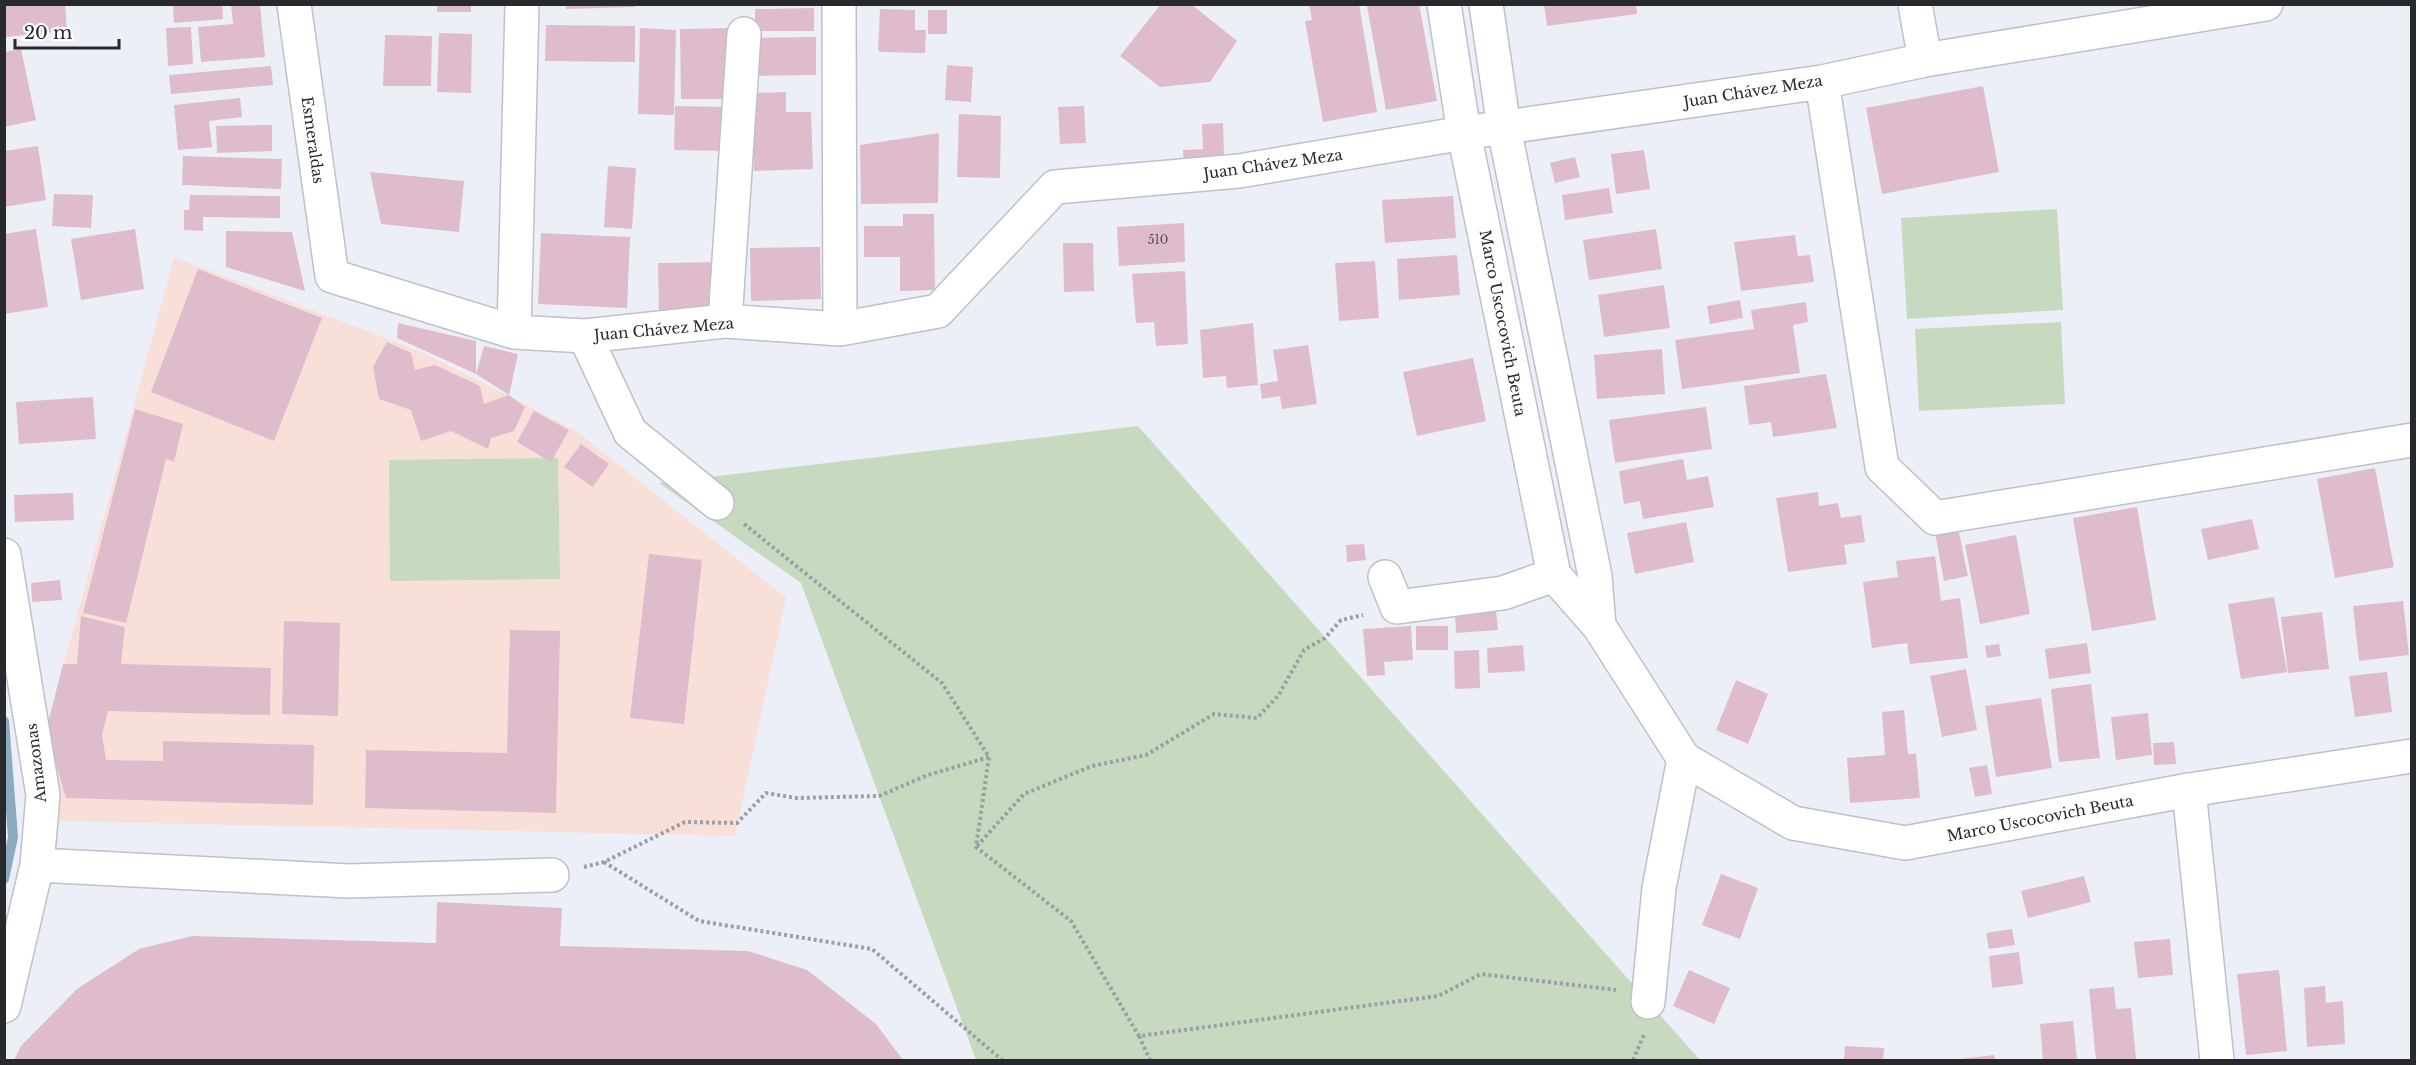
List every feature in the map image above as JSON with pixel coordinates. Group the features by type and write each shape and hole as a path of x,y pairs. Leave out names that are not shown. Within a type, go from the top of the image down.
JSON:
{"street":[{"name":"Esmeraldas","path":"294,4 332,276"},
{"path":"514,332 522,4"},
{"path":"839,4 840,329"},
{"name":"Marco Uscocovich Beuta","path":"1444,4 1464,134 1554,575 1599,626 1684,759 1793,823 1905,843 2189,790 2412,756"},
{"name":"Marco Uscocovich Beuta","path":"1486,4 1504,128 1595,576 1599,626"},
{"path":"1915,4 1925,60"},
{"name":"Juan Chávez Meza","path":"332,276 514,332 585,336 725,321 840,329 938,311 1055,187 1239,171 1464,134 1822,81 1925,60 2266,4"},
{"path":"725,321 744,34"},
{"path":"1822,81 1882,467 1935,518 2412,440"},
{"path":"585,336 630,432 717,503"},
{"name":"Amazonas","path":"4,555 10,621 43,795 37,865 4,1006"},
{"path":"1385,577 1397,607 1503,593 1554,575"},
{"path":"1648,1002 1659,888 1684,759"},
{"path":"2189,790 2217,1060"},
{"path":"37,865 349,881 552,875"}],"path":[{"path":"717,503 942,683 989,757 976,847"},
{"path":"976,847 1024,794 1092,766 1146,755 1214,714 1257,718 1278,696 1304,650 1325,638 1341,620 1397,607"},
{"path":"552,875 604,862 685,822 737,823 766,793 796,798 879,796 928,774 989,757"},
{"path":"976,847 1071,921 1139,1036 1150,1060"},
{"path":"604,862 699,921 872,949 1002,1060"},
{"path":"1139,1036 1438,996 1481,974 1615,989"}],"shaded area":[{"path":"174,257 424,353 575,430 786,598 735,836 58,821 46,731"}],"green space":[{"path":"2057,209 2063,310 1907,319 1901,218"},
{"path":"2061,322 2065,404 1919,411 1915,329"},
{"path":"1138,426 1700,1060 976,1060 801,583 659,483"},
{"path":"558,458 560,579 390,581 389,460"}],"building":[{"path":"4,4 65,4 67,31 4,37"},
{"path":"173,4 222,4 223,19 174,23"},
{"path":"231,4 260,4 265,57 201,62 198,27 233,24"},
{"path":"437,4 471,4 471,12 437,12"},
{"path":"566,4 635,4 635,7 566,9"},
{"path":"1161,4 1191,4 1237,41 1210,82 1160,87 1120,56"},
{"path":"1309,4 1359,4 1377,112 1323,122 1305,21 1312,20"},
{"path":"1419,4 1437,101 1386,110 1367,6"},
{"path":"1544,4 1636,4 1637,14 1547,26"},
{"path":"814,8 814,31 755,31 755,9"},
{"path":"880,9 915,10 915,30 926,30 925,53 880,52 878,50"},
{"path":"928,10 947,10 947,34 928,34"},
{"path":"546,25 635,26 635,62 545,61"},
{"path":"191,27 193,64 168,66 166,28"},
{"path":"640,28 676,30 674,115 638,114"},
{"path":"735,28 736,99 681,99 680,29"},
{"path":"439,33 472,34 471,93 437,92"},
{"path":"385,35 432,36 431,86 383,86"},
{"path":"816,37 816,75 748,76 748,38"},
{"path":"21,49 36,120 4,127 4,52"},
{"path":"947,65 973,67 971,102 945,100"},
{"path":"271,66 273,85 171,94 169,75"},
{"path":"1983,86 1999,172 1882,194 1866,108"},
{"path":"786,92 786,112 811,112 813,169 754,171 752,93"},
{"path":"240,98 242,117 209,121 212,147 178,150 174,105"},
{"path":"675,106 726,107 725,151 674,150"},
{"path":"1084,106 1086,143 1060,144 1058,107"},
{"path":"959,114 1001,116 1000,178 957,177"},
{"path":"1223,123 1224,155 1207,156 1207,164 1184,165 1183,150 1203,149 1202,124"},
{"path":"272,125 272,151 217,153 216,126"},
{"path":"939,133 938,203 861,204 860,145"},
{"path":"38,146 46,200 4,207 4,151"},
{"path":"1644,150 1650,189 1616,194 1611,154"},
{"path":"183,156 282,159 281,189 182,185"},
{"path":"1575,157 1580,177 1555,183 1550,163"},
{"path":"608,166 636,168 632,229 604,227"},
{"path":"370,172 464,181 459,232 381,224"},
{"path":"1609,188 1613,213 1565,220 1562,195"},
{"path":"54,194 93,195 91,228 52,226"},
{"path":"190,195 280,196 280,218 203,217 203,231 184,230 184,210 189,210"},
{"path":"1453,196 1456,238 1385,243 1382,200"},
{"path":"903,214 934,214 935,290 900,291 900,257 864,257 864,226 903,226"},
{"path":"1184,223 1185,262 1119,266 1117,227"},
{"path":"36,229 48,307 4,314 4,234"},
{"path":"135,229 144,289 81,300 71,239"},
{"path":"1656,229 1662,269 1589,280 1583,240"},
{"path":"226,231 292,232 305,291 226,267"},
{"path":"541,233 630,237 627,308 538,304"},
{"path":"1795,235 1798,256 1810,255 1814,282 1741,291 1734,242"},
{"path":"1063,243 1093,243 1094,291 1064,292"},
{"path":"820,247 821,299 751,301 750,248"},
{"path":"1457,255 1460,295 1399,300 1397,259"},
{"path":"1375,261 1379,318 1339,321 1335,263"},
{"path":"723,262 724,312 659,314 658,263"},
{"path":"198,269 322,318 274,441 151,392"},
{"path":"1185,271 1188,344 1156,346 1154,322 1136,323 1132,274"},
{"path":"1664,285 1670,328 1604,337 1598,295"},
{"path":"1740,300 1743,318 1710,324 1707,306"},
{"path":"1806,302 1808,322 1793,325 1800,373 1682,389 1675,340 1754,329 1751,310"},
{"path":"398,323 476,341 476,374 397,338"},
{"path":"1253,323 1258,385 1227,388 1226,376 1203,378 1200,330"},
{"path":"387,342 411,353 415,370 435,365 480,386 484,404 509,395 525,407 514,431 491,438 488,449 451,431 421,441 411,410 379,399 373,367"},
{"path":"1308,345 1317,404 1282,409 1280,396 1262,399 1260,384 1278,381 1273,350"},
{"path":"484,346 518,354 509,395 476,374"},
{"path":"1662,349 1665,394 1597,399 1594,355"},
{"path":"1473,358 1486,421 1417,436 1403,372"},
{"path":"1826,374 1837,428 1773,437 1771,422 1749,425 1744,386"},
{"path":"93,397 96,439 19,444 16,402"},
{"path":"1706,407 1712,449 1615,463 1609,420"},
{"path":"135,409 183,424 174,462 166,459 126,623 83,613"},
{"path":"534,411 569,430 551,462 517,442"},
{"path":"581,444 609,464 593,487 564,467"},
{"path":"1683,459 1687,480 1708,476 1714,507 1643,519 1640,501 1624,504 1619,471"},
{"path":"2375,468 2394,567 2335,578 2317,479"},
{"path":"1818,492 1819,506 1838,503 1841,518 1861,515 1865,542 1844,545 1847,564 1788,572 1776,498"},
{"path":"73,493 74,520 15,522 14,495"},
{"path":"2137,507 2156,620 2092,631 2073,518"},
{"path":"2252,519 2259,549 2208,560 2201,529"},
{"path":"1686,522 1694,562 1635,574 1627,533"},
{"path":"1958,528 1968,576 1944,581 1935,533"},
{"path":"2016,535 2030,614 1980,624 1965,545"},
{"path":"1364,544 1366,560 1347,562 1346,545"},
{"path":"649,554 702,560 684,724 630,718"},
{"path":"1935,556 1941,601 1960,598 1968,658 1910,664 1907,643 1872,648 1863,582 1898,577 1896,561"},
{"path":"60,580 62,600 32,602 31,583"},
{"path":"2274,597 2287,672 2241,679 2228,604"},
{"path":"2403,601 2409,655 2359,661 2353,606"},
{"path":"1496,610 1498,630 1456,633 1455,613"},
{"path":"2322,612 2329,669 2288,673 2281,617"},
{"path":"81,616 125,627 121,664 271,668 270,715 108,711 102,735 106,760 163,761 163,741 314,745 313,805 66,798 46,731 63,664 77,664"},
{"path":"284,621 340,623 338,716 282,714"},
{"path":"1411,626 1413,660 1384,662 1385,675 1367,676 1363,629"},
{"path":"1416,626 1448,626 1448,650 1416,650"},
{"path":"510,630 560,631 556,813 365,808 366,750 507,753"},
{"path":"2087,643 2091,673 2049,679 2045,649"},
{"path":"1999,644 2001,656 1987,658 1985,646"},
{"path":"1523,645 1525,671 1488,673 1487,648"},
{"path":"1479,650 1480,688 1455,689 1454,651"},
{"path":"1966,669 1977,730 1942,737 1930,676"},
{"path":"2387,672 2392,712 2355,717 2349,676"},
{"path":"1736,680 1768,694 1748,744 1716,730"},
{"path":"2091,684 2100,758 2059,762 2051,689"},
{"path":"2041,698 2052,768 1996,777 1985,706"},
{"path":"1904,710 1908,754 1916,754 1920,798 1850,803 1847,758 1885,755 1882,712"},
{"path":"2148,713 2152,755 2116,760 2111,717"},
{"path":"2174,742 2176,764 2154,765 2153,743"},
{"path":"1987,765 1992,794 1975,797 1969,768"},
{"path":"1721,874 1758,888 1740,939 1702,925"},
{"path":"2084,876 2091,902 2028,918 2021,891"},
{"path":"437,902 562,908 560,946 748,951 807,970 876,1024 903,1060 14,1060 21,1046 77,989 139,949 192,936 436,943"},
{"path":"2012,929 2015,945 1989,949 1986,933"},
{"path":"2170,939 2173,975 2138,978 2134,942"},
{"path":"2019,952 2023,984 1992,988 1989,956"},
{"path":"1689,970 1730,988 1714,1024 1673,1006"},
{"path":"2279,970 2287,1051 2246,1055 2237,974"},
{"path":"2325,986 2326,1003 2343,1001 2345,1044 2307,1047 2304,988"},
{"path":"2114,987 2116,1009 2131,1008 2136,1059 2096,1060 2089,989"},
{"path":"2073,1021 2077,1060 2043,1060 2040,1024"},
{"path":"1845,1046 1884,1048 1883,1060 1844,1060"},
{"path":"1994,1055 1995,1060 1961,1060 1961,1059"}],"waterway":[{"path":"4,721 13,837 4,879"}]}
